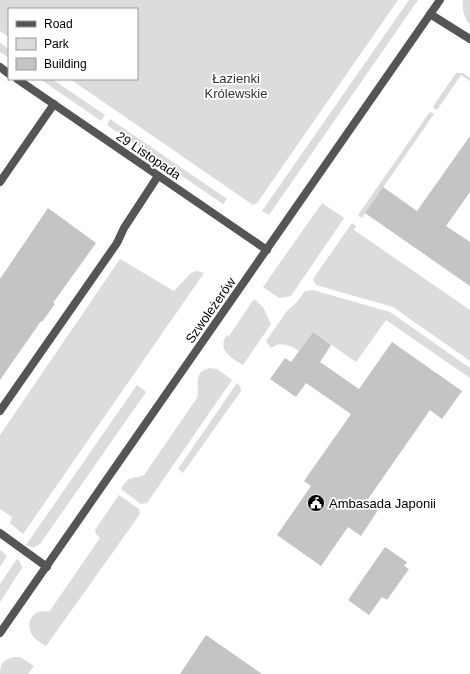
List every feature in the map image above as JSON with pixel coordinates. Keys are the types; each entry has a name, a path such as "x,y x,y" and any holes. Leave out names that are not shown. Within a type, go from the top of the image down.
{"street":[{"name":"Szwoleżerów","path":"0,633 440,0"},
{"path":"430,14 470,39"},
{"path":"0,67 8,73"},
{"name":"29 Listopada","path":"18,80 267,250"},
{"path":"0,182 54,104"},
{"path":"0,411 117,243 124,228 158,176"},
{"path":"0,533 47,567"}],"green space":[{"name":"Łazienki Królewskie","path":"0,0 398,0 257,203 253,205 71,80 138,80 138,8 8,8 8,36 0,31"},
{"path":"409,0 418,0 269,215 262,211"},
{"path":"463,0 470,0 470,25 464,13"},
{"path":"0,43 8,48 8,57 0,52"},
{"path":"456,73 463,73 470,78 470,81 461,75 437,110 433,108 434,105"},
{"path":"41,80 53,80 105,115 101,121"},
{"path":"431,112 434,114 362,218 358,215"},
{"path":"110,119 227,199 223,204 107,125"},
{"path":"322,203 344,218 291,296 279,298 263,287"},
{"path":"352,223 356,226 354,230 470,310 470,361 393,307 316,285 313,279"},
{"path":"120,259 174,291 191,273 197,271 204,273 23,534 10,523 12,517 0,509 0,435"},
{"path":"313,290 390,312 470,368 470,378 386,320 356,362 313,332 299,351 282,344 271,348 266,341 287,311 298,301 305,291"},
{"path":"254,299 263,307 271,324 243,365 230,357 224,350 223,345 227,335 229,336"},
{"path":"209,368 217,369 232,380 147,503 141,504 121,489 129,479 144,475 197,398 198,377 203,371"},
{"path":"237,383 240,386 241,391 183,473 178,469"},
{"path":"137,385 146,392 40,544 33,548 26,545"},
{"path":"119,495 139,509 140,514 46,646 32,635 29,628 30,620 36,613 44,611 49,612 100,538 96,534 95,530"},
{"path":"0,550 7,556 0,567"},
{"path":"17,559 22,568 0,602 0,584"},
{"path":"14,657 20,657 34,666 28,674 0,674 3,662"}],"building":[{"path":"470,136 470,192 446,226 470,242 470,286 365,213 383,187 417,211"},
{"path":"48,208 96,243 53,303 55,304 42,322 41,321 0,380 0,279"},
{"path":"313,332 331,345 320,362 359,389 392,342 462,391 442,419 430,410 366,502 378,510 361,536 348,527 321,566 277,535 311,486 304,481 351,414 306,383 296,397 270,379 285,358 291,362"},
{"path":"385,547 407,562 404,566 409,569 387,600 382,597 369,615 348,600"},
{"path":"206,635 262,674 180,674"}],"place":[{"name":"Ambasada Japonii","path":"316,503"}]}
